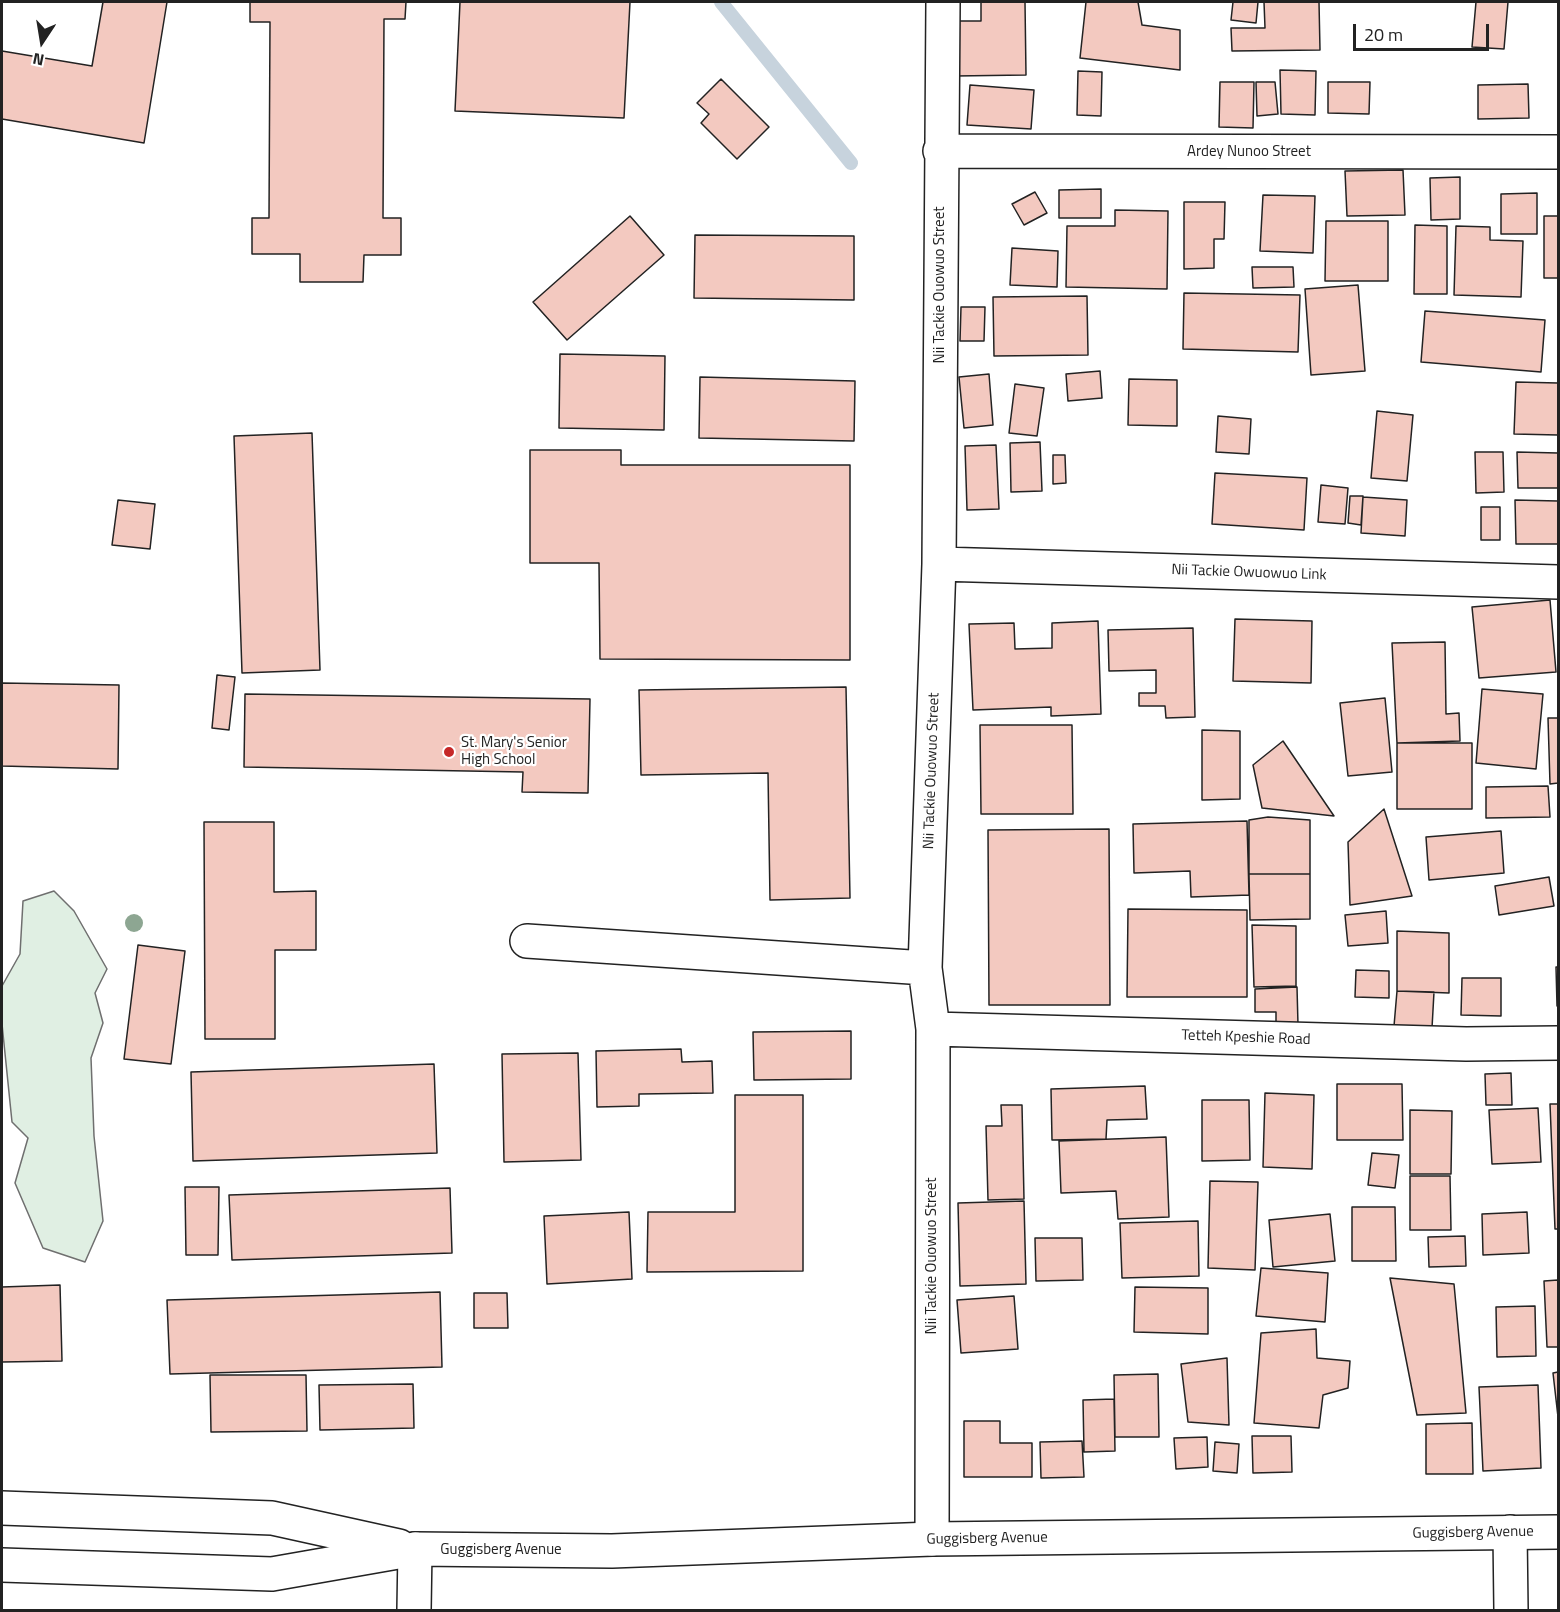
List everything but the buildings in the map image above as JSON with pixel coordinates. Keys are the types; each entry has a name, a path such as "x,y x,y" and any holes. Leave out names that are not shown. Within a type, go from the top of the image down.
{"street":[{"name":"Nii Tackie Ouowuo Street","path":"932,1539 933,1029 925,968 939,564 940,151 943,2"},
{"name":"Ardey Nunoo Street","path":"940,151 1558,152"},
{"name":"Nii Tackie Owuowuo Link","path":"939,564 1558,582"},
{"path":"528,941 925,968"},
{"name":"Tetteh Kpeshie Road","path":"933,1029 1466,1044 1558,1043"},
{"name":"Guggisberg Avenue","path":"2,1508 272,1518 415,1549"},
{"path":"1510,1532 1511,1611"},
{"name":"Guggisberg Avenue","path":"2,1565 272,1574 415,1549 612,1551 932,1539 1558,1532"},
{"path":"414,1611 415,1549"}],"green space":[{"path":"54,891 74,911 107,969 95,993 103,1023 91,1058 94,1136 103,1221 85,1262 43,1248 15,1183 28,1138 12,1122 2,1024 2,986 20,954 23,901"}],"waterway":[{"path":"721,2 851,163"}],"place":[{"name":"St. Mary's Senior High School","path":"449,752"}]}
